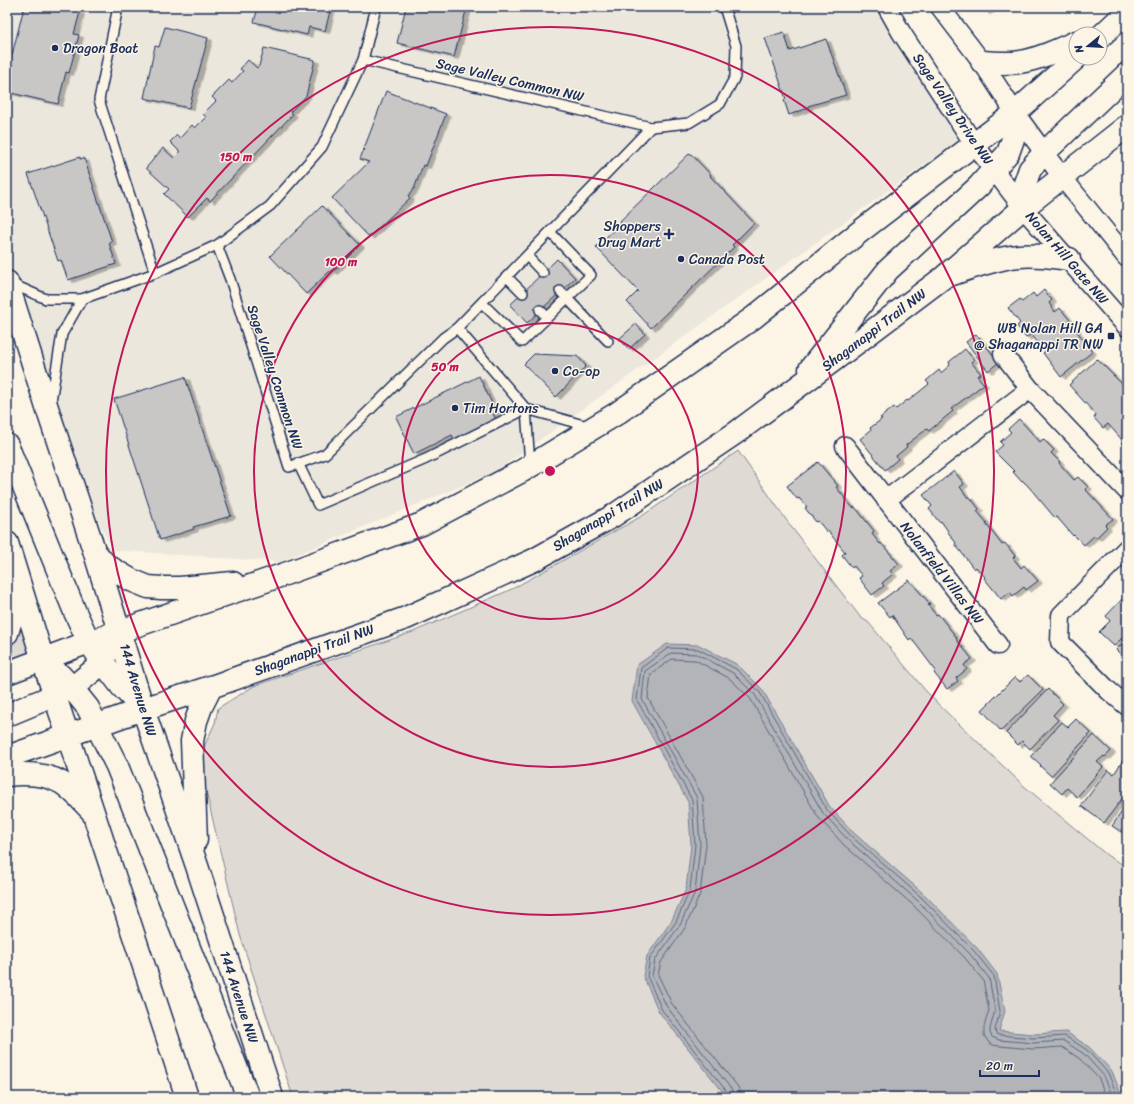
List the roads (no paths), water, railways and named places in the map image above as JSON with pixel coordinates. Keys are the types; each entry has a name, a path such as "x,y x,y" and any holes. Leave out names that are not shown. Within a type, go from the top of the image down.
{"main road":[{"path":"1107,26 1122,18"},
{"path":"1108,30 1122,18"},
{"path":"982,62 1018,63 1032,60 1068,46"},
{"path":"7,673 89,642 285,574 422,524 530,467 616,414 753,318 1015,113 1068,65"},
{"path":"1023,208 1023,189 1030,169 1044,152 1127,74"},
{"path":"792,392 888,270 979,186 1008,153 1014,139 1015,113"},
{"name":"Shaganappi Trail NW","path":"7,757 406,618 534,560 613,516 792,392 944,277 1023,208 1127,126"},
{"path":"944,277 1000,259 1019,256 1038,255 1069,259"},
{"name":"144 Avenue NW","path":"7,282 120,631 143,709 197,866 272,1097"},
{"path":"7,444 75,612 89,642 122,687 143,709"},
{"path":"7,633 13,613 8,546"},
{"path":"8,546 44,660 64,692 88,708 117,766 248,1097"},
{"path":"94,550 105,564 131,580 148,587 180,588 229,584 285,574"},
{"path":"7,715 64,692 94,670 112,646 120,631"},
{"path":"197,866 192,741 201,707 211,687"},
{"path":"64,692 69,735 187,1097"},
{"path":"7,775 41,775 61,782 94,812"}],"street":[{"name":"Sage Valley Drive NW","path":"887,7 901,32 974,144 1023,208"},
{"path":"940,7 982,62 1015,113 1062,177 1127,258"},
{"name":"Nolan Hill Gate NW","path":"1023,208 1127,327"},
{"path":"1003,354 1030,389 1127,491"},
{"path":"886,500 1030,389"},
{"name":"Nolanfield Villas NW","path":"845,446 998,645"},
{"path":"1127,548 1061,615 1060,642 1109,691 1127,706"}],"lane":[{"path":"118,7 99,100 155,273"},
{"path":"7,282 46,299 82,299 155,273 217,245 270,206 322,147 363,60 376,7"},
{"name":"Sage Valley Common NW","path":"363,60 651,127 689,123 720,104 735,77 736,46 724,7"},
{"name":"Sage Valley Common NW","path":"217,245 230,279 289,467 325,454 443,338 457,328 482,303 651,127"},
{"path":"482,303 522,342 547,317 564,295 591,274 550,232"},
{"path":"527,256 543,273"},
{"path":"506,277 523,293"},
{"path":"564,295 608,340"},
{"path":"49,414 62,334 82,299"},
{"path":"540,310 547,317"},
{"path":"457,328 526,408 594,427"},
{"path":"298,463 318,505 426,460 526,408"},
{"path":"526,408 530,467"}],"water":[{"path":"667,644 699,645 738,665 762,689 830,807 855,834 924,894 977,948 997,974 1005,1011 999,1031 1034,1034 1066,1032 1089,1047 1112,1071 1122,1097 727,1097 659,1012 643,976 647,956 672,920 686,889 691,845 688,802 632,701 637,665"}],"place":[{"name":"Dragon Boat","path":"55,48"},
{"name":"Shoppers Drug Mart","path":"669,234"},
{"name":"Canada Post","path":"681,259"},
{"name":"WB Nolan Hill GA @ Shaganappi TR NW","path":"1111,336"},
{"name":"Co-op","path":"555,371"},
{"name":"Tim Hortons","path":"455,408"}]}
